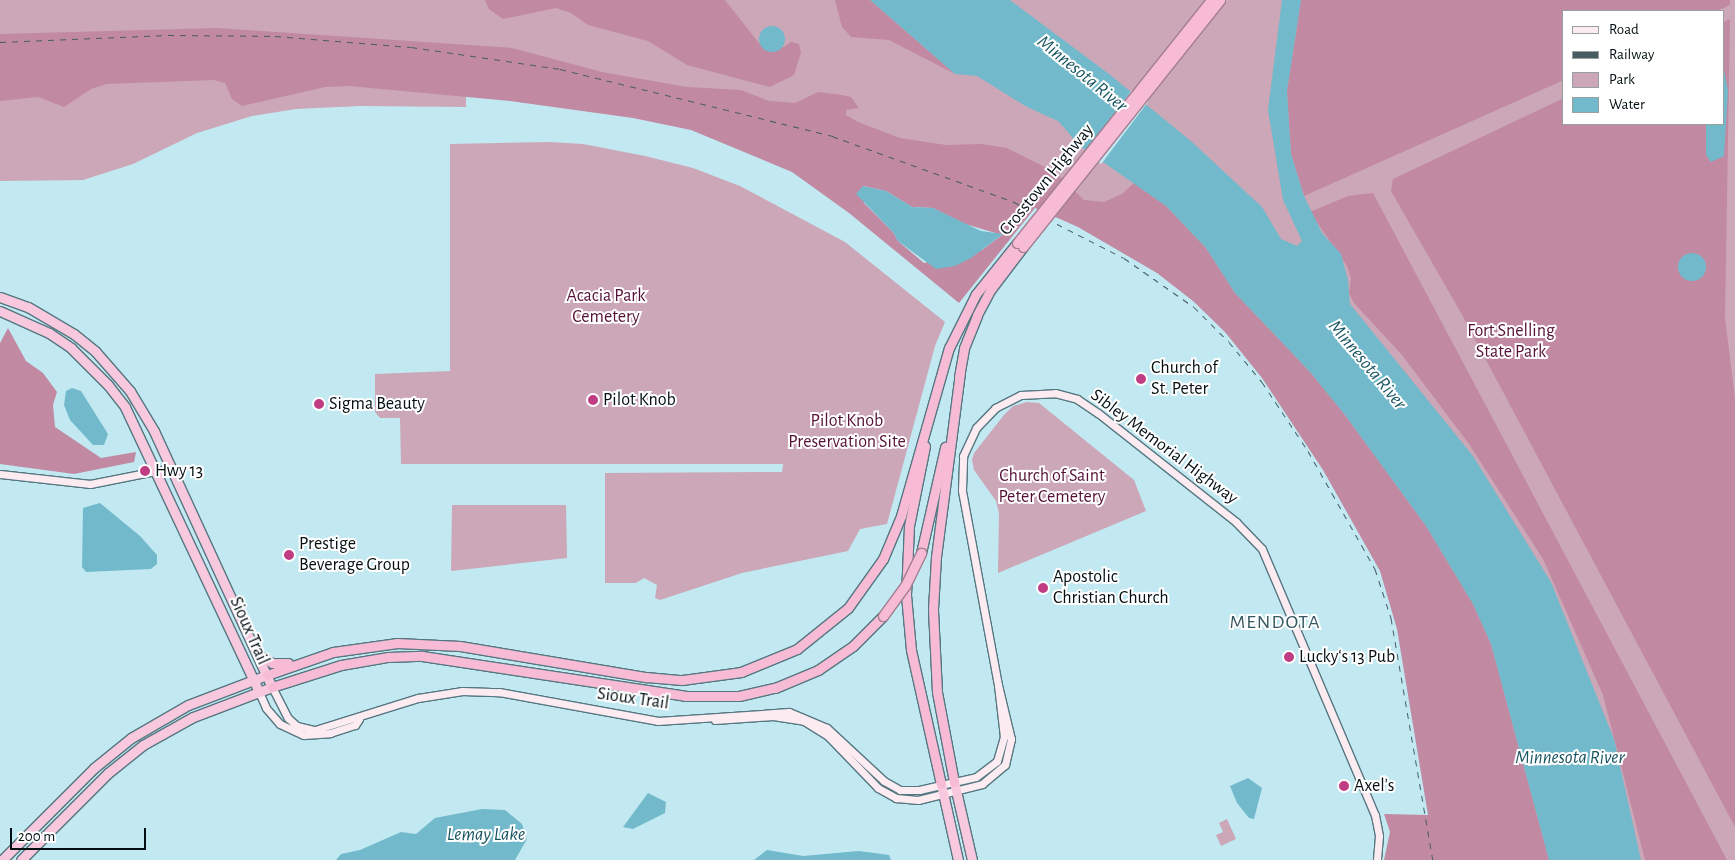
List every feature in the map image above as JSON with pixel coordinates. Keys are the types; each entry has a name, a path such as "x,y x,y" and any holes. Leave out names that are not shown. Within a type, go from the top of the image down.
{"highway":[{"name":"Crosstown Highway","path":"960,372 964,348 977,315 991,289 1020,245 1211,0"},
{"path":"1020,245 1220,0"},
{"name":"Crosstown Highway","path":"943,365 953,339 982,286 1020,245"},
{"name":"Sioux Trail","path":"0,297 52,320 101,357 130,391 170,468 272,687"},
{"name":"Sioux Trail","path":"0,311 49,333 91,366 125,407 158,471 259,692"},
{"path":"257,654 277,664 303,661 364,646 429,643 682,680 735,674 779,658 808,642 839,617 866,587 884,559 900,516 943,365"},
{"path":"943,365 912,512 906,581 911,650 958,860"},
{"path":"21,860 104,777 134,752 186,721 272,687 340,664 417,656 453,658 686,696 739,696 775,688 818,670 853,646 883,616 907,581 921,553 934,501 960,372"},
{"path":"960,372 936,557 933,609 937,692 955,787 972,860"},
{"path":"2,860 94,768 131,738 177,710 303,661"}],"main road":[{"name":"Sibley Memorial Highway","path":"955,787 984,773 1000,755 1004,736 998,685 962,490 963,456 980,422 1001,404 1028,394 1063,394 1098,413 1236,522 1262,549 1375,815 1380,836 1377,860"},
{"path":"0,474 90,484 170,468"},
{"name":"Sioux Trail","path":"272,687 288,718 301,728 324,730 418,698 472,690 509,694 638,719 699,720 773,716 798,720 828,736 886,793 909,800 943,794 955,787"},
{"name":"Sioux Trail","path":"259,692 266,708 280,724 304,735 330,732 355,725 359,719"},
{"name":"Sioux Trail","path":"699,720 767,711 798,714 827,728 884,781 897,788 914,791 941,784 955,787"}],"green space":[{"name":"Fort Snelling State Park","path":"0,0 1735,0 1735,860 1440,860 1400,631 1383,570 1292,416 1247,357 1196,299 1156,270 1079,225 958,175 466,49 466,107 360,106 296,109 252,116 197,133 133,164 83,180 0,181"},
{"path":"485,0 725,0 762,47 784,47 791,42 799,44 801,53 794,75 770,87 687,65 648,41 588,25 571,13 556,8 503,19 489,9"},
{"path":"835,0 870,0 955,74 889,40 851,37 842,27"},
{"path":"1301,0 1730,0 1730,5 1719,10 1562,10 1562,81 1304,196 1291,154 1287,91"},
{"path":"1730,19 1725,318 1735,398 1735,827 1461,313 1391,191 1393,179 1562,99 1562,125 1725,125 1725,22"},
{"path":"217,28 512,48 602,72 687,87 741,90 769,101 795,103 818,92 851,97 859,108 846,110 846,115 858,122 900,138 946,145 982,144 1007,148 1055,172 1084,200 1104,202 1122,194 1134,183 1166,206 1206,248 1235,293 1310,372 1345,415 1426,526 1473,604 1491,644 1549,860 1384,860 1390,832 1384,814 1428,815 1397,629 1380,571 1323,470 1262,378 1225,332 1193,301 1157,273 1078,227 1035,208 959,303 849,213 792,172 691,130 633,118 510,101 349,86 325,87 242,106 232,99 225,83 214,80 107,84 91,89 64,107 38,97 0,101 0,34","holes":["863,186 886,191 912,207 933,208 962,223 1002,235 982,250 924,263 898,241 893,232 864,203"]},
{"name":"Acacia Park Cemetery","path":"550,142 583,144 645,156 693,168 740,186 845,242 945,322 935,346 887,524 860,529 848,551 742,573 660,600 655,598 657,585 644,578 636,583 605,583 605,473 782,472 783,464 401,464 400,418 380,418 375,412 375,374 450,371 450,144"},
{"path":"1373,193 1727,860 1645,860 1603,695 1543,559 1469,444 1402,355 1354,303 1349,293 1351,278 1347,266 1310,212 1348,196"},
{"path":"8,328 26,361 43,373 57,392 53,405 55,427 101,458 136,452 134,462 74,474 0,464 0,343"},
{"name":"Church of Saint Peter Cemetery","path":"1027,402 1039,403 1134,480 1146,511 998,573 999,513 996,501 974,470 972,460 974,453 1004,415 1013,406"},
{"path":"452,505 566,505 567,558 451,571"},
{"path":"1227,819 1236,839 1221,846 1216,835 1223,832 1219,823"}],"water":[{"name":"Minnesota River","path":"870,0 1010,0 1109,74 1192,142 1262,207 1281,239 1297,246 1302,241 1283,200 1268,110 1282,0 1301,0 1287,91 1291,154 1304,196 1322,233 1341,254 1348,280 1350,304 1473,456 1551,582 1614,739 1641,860 1549,860 1491,644 1473,604 1426,526 1345,415 1310,372 1235,293 1206,248 1166,206 1080,146 1058,121 1027,107 977,76 955,74"},
{"path":"772,26 781,30 785,39 781,48 772,52 763,48 759,39 763,30"},
{"path":"1725,75 1728,91 1724,156 1711,162 1706,155 1706,125 1725,125"},
{"path":"863,186 886,191 912,207 933,208 981,231 1003,234 971,258 955,266 936,269 898,241 893,232 856,194"},
{"path":"1692,253 1702,257 1706,267 1702,277 1692,281 1682,277 1678,267 1682,257"},
{"path":"72,388 81,391 108,434 104,445 93,445 70,420 64,405 66,391"},
{"path":"100,503 140,536 157,555 157,564 151,569 86,572 82,567 83,508"},
{"path":"1248,778 1262,788 1254,819 1249,818 1237,803 1230,786"},
{"path":"648,793 666,802 665,813 633,829 623,827"},
{"name":"Lemay Lake","path":"482,809 505,810 522,824 527,839 515,860 336,860 341,854 360,850 401,832 416,834 435,818"},
{"path":"767,850 803,856 859,851 889,855 891,860 754,860"}],"pier":[{"path":"1132,90 1148,102 1101,164 1085,152"}],"railway":[{"path":"0,42 168,35 275,36 411,47 560,69 832,136 1014,202 1124,258 1194,307 1229,342 1262,382 1308,451 1375,569 1391,618 1433,860"}],"place":[{"name":"Church of St. Peter","path":"1141,379"},
{"name":"Pilot Knob","path":"593,400"},
{"name":"Sigma Beauty","path":"319,404"},
{"name":"Hwy 13","path":"145,471"},
{"name":"Prestige Beverage Group","path":"289,555"},
{"name":"Apostolic Christian Church","path":"1043,588"},
{"name":"Lucky‘s 13 Pub","path":"1289,657"},
{"name":"Axel's","path":"1344,786"}],"district":[{"name":"MENDOTA","path":"1275,622"}],"park label":[{"name":"Pilot Knob Preservation Site","path":"847,432"}]}
